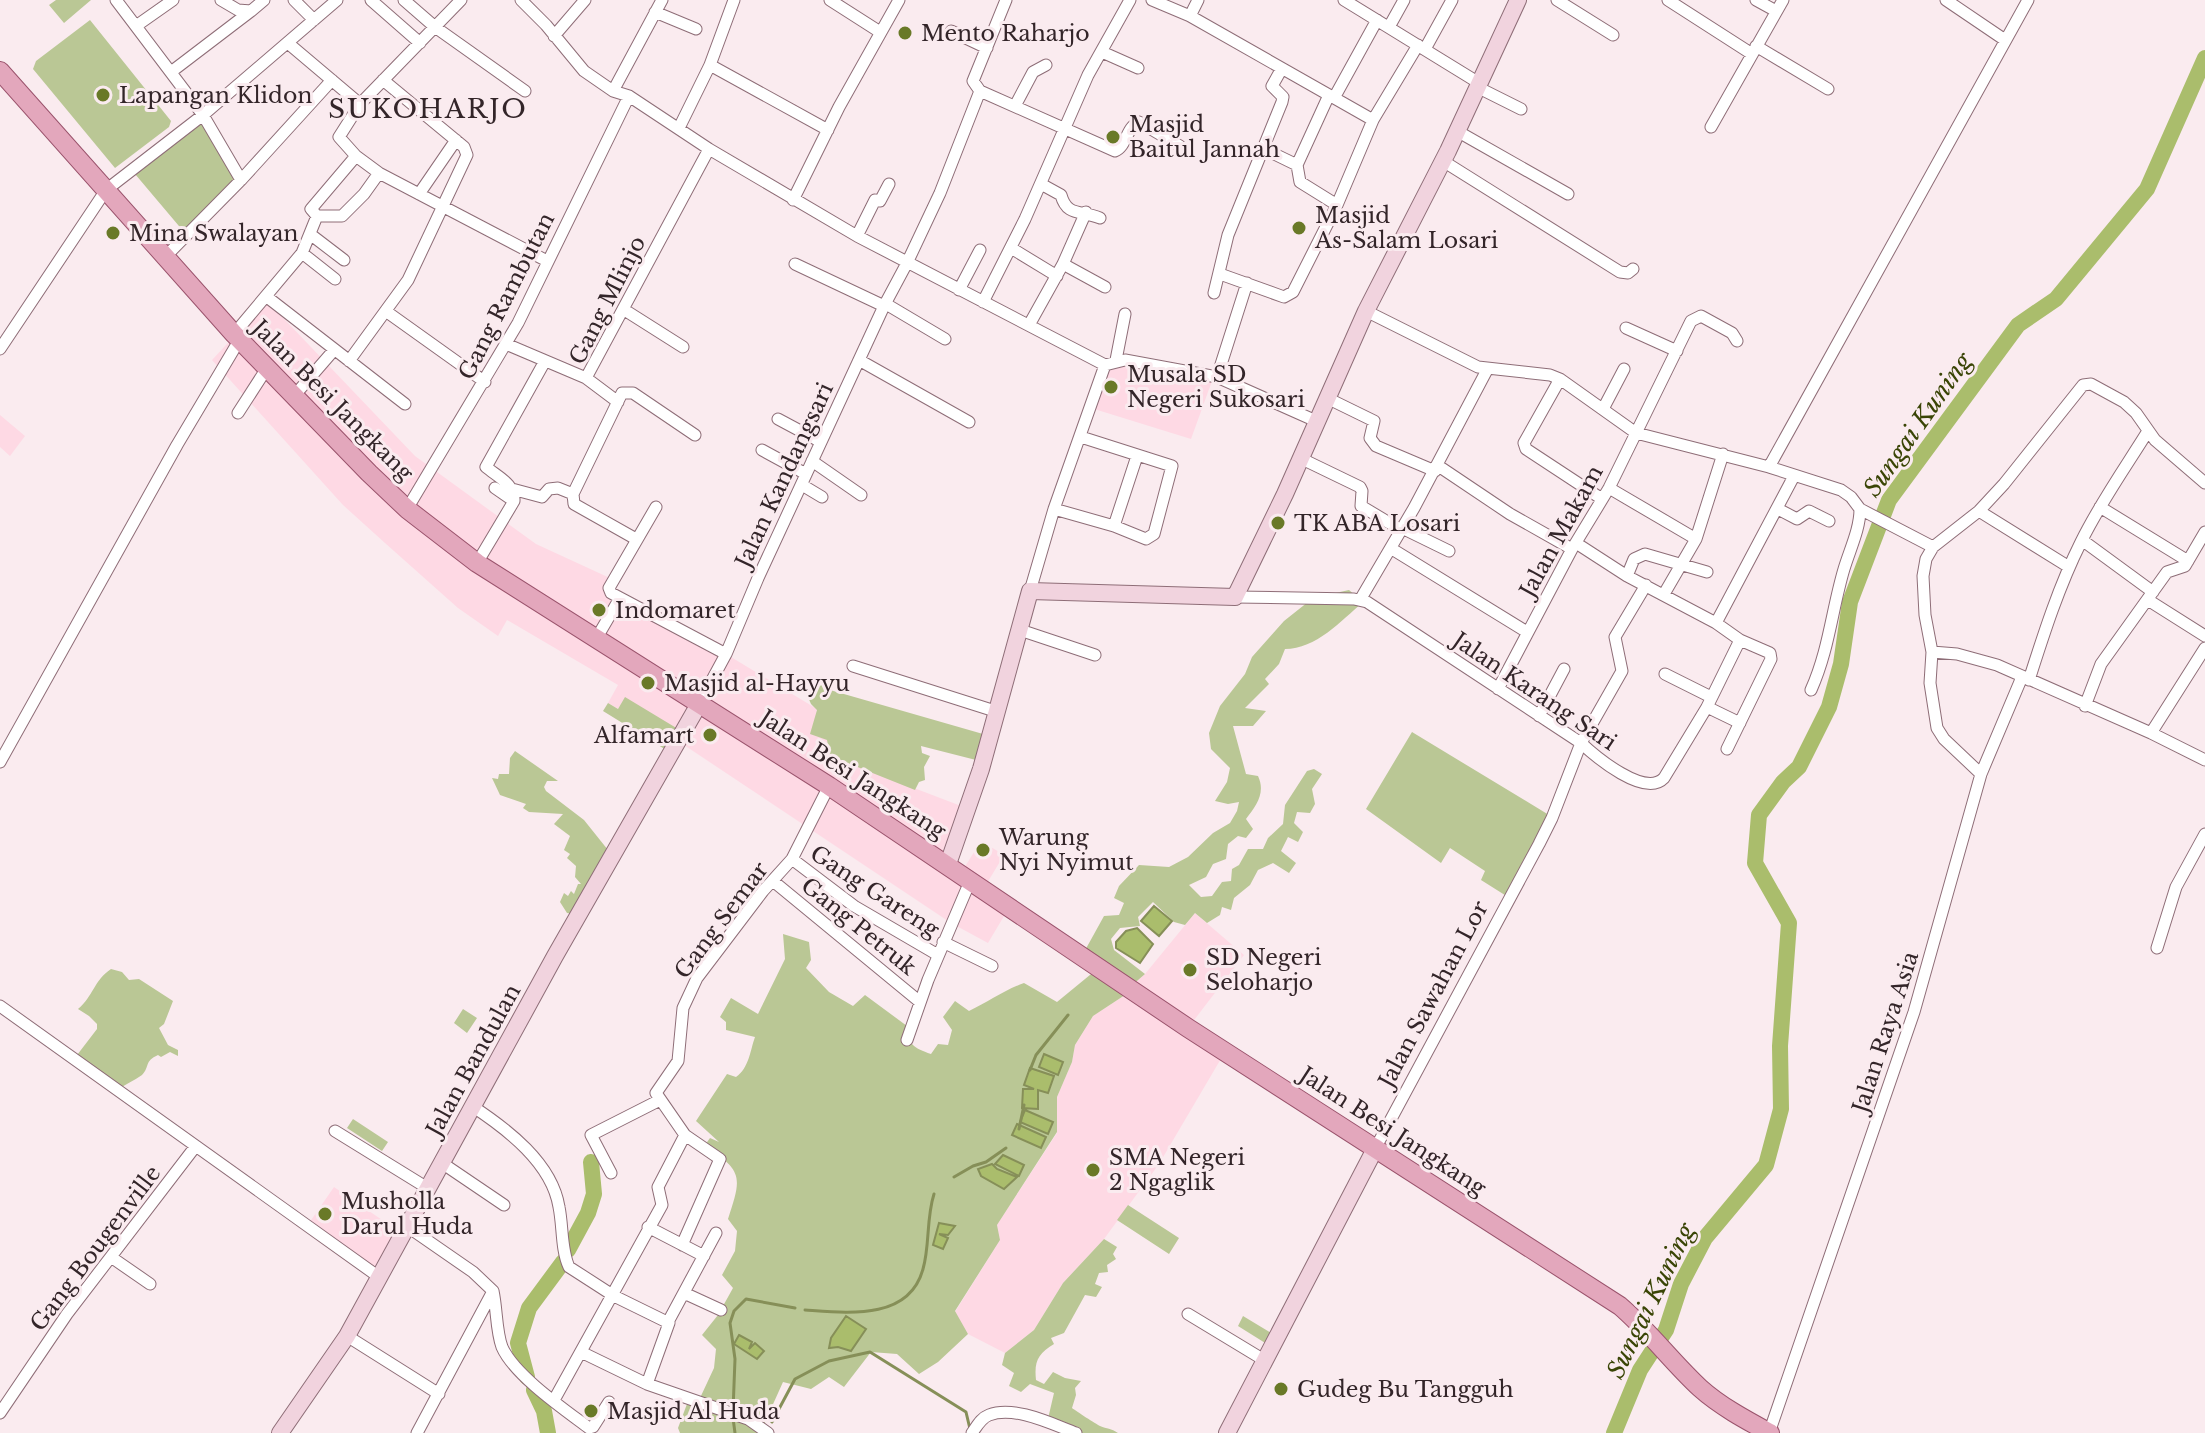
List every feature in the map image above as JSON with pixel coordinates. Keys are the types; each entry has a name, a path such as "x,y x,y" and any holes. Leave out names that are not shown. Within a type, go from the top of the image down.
{"main road":[{"name":"Jalan Besi Jangkang","path":"0,71 165,257 294,396 407,509 477,563 829,786 1188,1028 1620,1306 1702,1389 1739,1416 1770,1433"}],"street":[{"path":"116,0 203,115 241,180"},
{"path":"136,26 173,0"},
{"path":"221,0 238,10 251,11"},
{"path":"171,72 264,0"},
{"path":"294,0 314,20"},
{"path":"0,349 106,190 203,115 337,0"},
{"path":"371,0 420,43"},
{"path":"404,0 435,27 525,91"},
{"path":"461,0 360,104 340,134 356,156 379,173 547,261"},
{"path":"554,36 585,0"},
{"path":"613,91 662,0"},
{"path":"679,128 710,65 734,0"},
{"path":"830,0 880,32"},
{"path":"793,200 899,0"},
{"path":"951,31 987,48 1006,0"},
{"path":"983,302 1041,184 1088,75 1130,0"},
{"path":"1152,0 1190,16 1373,120"},
{"path":"1190,16 1198,0"},
{"path":"1344,0 1521,109"},
{"path":"1389,27 1404,0"},
{"path":"1220,274 1284,297 1289,296 1337,205 1373,120 1452,0"},
{"path":"1235,597 1366,311 1443,161 1518,0"},
{"path":"1557,0 1613,35"},
{"path":"1668,0 1828,89"},
{"path":"1756,0 1776,11"},
{"path":"1711,127 1783,0"},
{"path":"1946,0 2005,40"},
{"path":"1769,467 2028,0"},
{"path":"526,2 584,71 613,91 629,96 793,200 907,263 1110,363 1125,360 1217,377 1316,421"},
{"path":"655,12 696,29"},
{"path":"1337,205 1300,182 1297,165 1377,20"},
{"path":"289,44 360,104"},
{"name":"Jalan Kandangsari","path":"699,704 726,654 812,461 940,193 980,91 973,81 987,48"},
{"path":"1102,52 1138,68"},
{"path":"710,65 828,130"},
{"path":"1015,106 1033,72 1046,65"},
{"path":"1214,293 1228,235 1282,102 1283,97 1272,86 1281,70"},
{"path":"165,257 241,180 332,80"},
{"path":"349,361 408,280 467,155 456,140 383,80"},
{"path":"980,91 1115,151 1120,149 1134,124 1139,122 1180,146"},
{"name":"Gang Rambutan","path":"407,509 506,344 629,96"},
{"path":"1457,131 1568,194"},
{"path":"419,194 456,140"},
{"path":"1262,148 1297,165"},
{"name":"Gang Mlinjo","path":"618,402 586,378 709,149"},
{"path":"356,156 311,209 317,216 342,216 379,173"},
{"path":"1443,161 1620,272 1628,273 1633,269"},
{"path":"857,236 875,200 880,201 889,184"},
{"path":"1041,184 1061,195 1064,207 1069,210 1100,218"},
{"path":"1029,325 1060,270 1086,212"},
{"path":"0,762 237,336 302,253 317,216"},
{"path":"310,234 344,260"},
{"path":"1011,248 1105,287"},
{"path":"959,290 980,250"},
{"path":"302,253 335,279"},
{"path":"795,264 885,305 945,339"},
{"path":"1217,377 1247,283"},
{"path":"267,297 405,404"},
{"path":"623,309 683,347"},
{"path":"1366,311 1487,370 1550,375 1560,379 1636,433 1723,454 1841,490 1860,509 1933,547"},
{"path":"387,312 485,382"},
{"path":"948,864 969,809 998,712 1054,509 1110,363 1125,314"},
{"name":"Jalan Makam","path":"1498,689 1605,493 1691,321 1701,316 1732,333 1737,341"},
{"path":"1626,328 1677,351"},
{"path":"506,344 586,378"},
{"path":"294,396 334,350"},
{"path":"859,360 969,422"},
{"path":"513,495 486,467 545,361"},
{"path":"238,413 267,368"},
{"path":"1603,409 1624,369"},
{"path":"1030,591 1360,600 1392,549 1487,370"},
{"path":"1560,379 1524,443 1526,449 1696,539"},
{"path":"1981,774 1944,739 1937,728 1930,683 1932,652 1925,615 1923,576 1926,559 1933,547 1979,511 2004,484 2083,385 2091,384 2124,402 2155,440 2205,483"},
{"path":"636,539 574,504 573,494 622,393 633,393 695,435"},
{"path":"1327,398 1374,421 1370,438 1376,446 1436,468 1510,514 1664,594 1740,640 1770,653 1771,659 1727,749"},
{"path":"778,419 821,442"},
{"name":"Jalan Raya Asia","path":"1770,1433 1914,1012 1981,774 2082,540 2148,431"},
{"path":"1054,509 1114,526 1146,539 1154,534 1172,466 1081,437"},
{"path":"762,450 822,497"},
{"path":"1664,594 1696,539 1723,454"},
{"path":"1114,526 1137,456"},
{"path":"1300,458 1360,487 1361,506 1449,551"},
{"path":"812,461 861,495"},
{"path":"1716,623 1794,476"},
{"path":"495,488 513,495 542,497 549,489 558,488 573,494"},
{"path":"477,563 513,495"},
{"path":"656,507 609,584 611,593 726,654"},
{"path":"2100,507 2188,561"},
{"path":"1778,509 1797,519 1809,511 1829,521"},
{"path":"1811,690 1831,633 1843,571 1860,519 1860,509"},
{"path":"1979,511 2069,567"},
{"path":"2085,706 2101,664 2167,572 2185,566 2205,532"},
{"path":"2082,540 2205,636"},
{"path":"1392,549 1527,632"},
{"path":"1627,576 1634,559 1645,554 1707,572"},
{"name":"Jalan Sawahan Lor","path":"1227,1433 1552,818 1581,743 1622,671 1615,637 1646,585"},
{"path":"596,639 620,598"},
{"name":"Jalan Karang Sari","path":"1360,600 1581,743 1597,758 1638,781 1659,784 1709,702 1740,640"},
{"path":"1020,630 1095,655"},
{"path":"2151,733 2205,648"},
{"path":"1932,652 1976,658 2151,733 2205,760"},
{"path":"853,666 998,712"},
{"path":"1539,716 1564,669"},
{"path":"1665,674 1740,723"},
{"name":"Jalan Bandulan","path":"280,1433 347,1336 472,1106 699,704"},
{"name":"Gang Semar","path":"658,1097 678,1061 683,1008 697,978 792,859 829,786"},
{"path":"2157,948 2176,887 2205,834"},
{"name":"Gang Gareng","path":"792,859 854,906 938,955"},
{"path":"907,1040 943,942 971,879"},
{"name":"Gang Petruk","path":"773,881 920,1002"},
{"path":"943,942 992,966"},
{"path":"0,1006 379,1277"},
{"path":"611,1173 591,1135 658,1097 685,1135 720,1159 682,1245"},
{"path":"472,1106 500,1126 552,1182 559,1205 567,1264 614,1296 669,1324"},
{"path":"335,1131 429,1189"},
{"path":"554,1400 614,1296 663,1201 658,1187 685,1135"},
{"name":"Gang Bougenville","path":"0,1413 67,1314 195,1147"},
{"path":"442,1163 504,1205"},
{"path":"408,1227 473,1272 493,1291 501,1345 532,1385 589,1431 609,1402"},
{"path":"648,1227 704,1256"},
{"path":"647,1384 669,1324 716,1233"},
{"path":"111,1257 150,1284"},
{"path":"417,1433 493,1291"},
{"path":"684,1293 721,1310"},
{"path":"1188,1314 1264,1360"},
{"path":"347,1336 439,1394"},
{"path":"581,1352 647,1384 740,1416 768,1433"},
{"path":"972,1433 987,1415 1001,1412 1018,1414 1076,1433"}],"shaded area":[{"path":"56,0 91,0 64,23 49,5"},
{"name":"Lapangan Klidon","path":"90,20 171,121 169,127 115,168 33,69 36,61"},
{"name":"Lapangan Klidon","path":"202,120 237,180 184,232 135,174"},
{"path":"267,301 415,456 536,544 612,579 609,588 817,709 815,722 827,740 830,756 969,809 948,864 961,873 981,841 1004,855 984,888 1010,906 988,943 951,923 678,741 625,698 618,709 608,703 618,685 507,620 498,636 458,608 385,543 343,505 212,360"},
{"path":"1111,361 1212,381 1191,439 1091,408"},
{"path":"0,415 25,436 10,456 0,447"},
{"path":"1349,590 1363,602 1318,639 1285,649 1279,664 1265,679 1269,684 1245,708 1266,711 1253,726 1233,726 1246,774 1258,776 1260,782 1259,799 1246,819 1253,829 1246,838 1238,836 1228,844 1226,859 1213,864 1206,877 1189,885 1201,897 1212,896 1222,882 1231,881 1232,869 1239,865 1248,849 1263,849 1268,838 1283,824 1285,805 1307,771 1314,769 1322,774 1312,789 1315,804 1310,813 1297,812 1294,823 1303,832 1298,842 1288,837 1281,851 1296,863 1289,873 1273,863 1258,870 1250,885 1234,898 1231,910 1222,907 1220,915 1207,923 1195,913 1185,925 1174,922 1153,902 1138,917 1140,926 1120,928 1111,939 1114,950 1145,974 1130,987 1128,993 1093,1016 1075,1045 1072,1062 1057,1097 1057,1132 997,1225 1000,1240 955,1311 968,1334 938,1362 919,1374 897,1354 871,1352 844,1387 829,1377 811,1389 783,1382 765,1422 766,1433 680,1433 678,1428 687,1404 700,1398 714,1368 716,1349 702,1335 733,1288 722,1275 735,1251 737,1231 728,1219 736,1193 736,1176 727,1162 705,1145 710,1138 719,1142 696,1121 727,1074 736,1077 744,1069 755,1037 726,1030 726,1022 720,1017 731,998 758,1014 785,959 783,934 809,942 811,960 806,968 829,992 853,1006 865,995 907,1026 913,1045 931,1054 938,1044 948,1045 952,1030 943,1017 955,1001 969,1011 1024,983 1057,1002 1096,970 1083,954 1104,916 1119,915 1124,903 1114,898 1119,886 1139,865 1169,867 1188,857 1213,833 1230,823 1237,811 1239,802 1228,804 1215,801 1227,782 1230,768 1211,749 1209,733 1220,706 1245,674 1252,657 1284,621 1313,598"},
{"path":"833,682 830,690 983,734 976,760 921,746 922,753 930,756 924,767 925,780 919,782 915,790 830,756 827,740 810,734 817,710 808,697 819,686"},
{"path":"625,697 683,732 671,753 603,711 608,703 618,709"},
{"path":"1412,732 1549,815 1508,897 1481,880 1485,871 1450,848 1441,863 1366,809"},
{"path":"515,751 558,781 547,781 546,791 584,820 612,855 573,914 567,913 560,902 564,893 568,896 571,891 574,894 578,884 581,884 575,877 576,866 567,858 570,854 564,850 570,836 554,824 563,814 529,812 523,808 526,804 500,795 492,778 509,774 510,758"},
{"path":"1154,906 1172,921 1159,936 1141,921"},
{"name":"SD Negeri Seloharjo","path":"1195,913 1244,955 1188,1028 1130,987 1145,974"},
{"path":"1137,928 1153,944 1140,963 1116,948 1116,942 1126,931"},
{"path":"111,969 122,972 129,980 139,979 173,1001 164,1024 159,1028 168,1045 178,1050 178,1056 170,1052 154,1057 142,1075 118,1090 74,1059 97,1029 97,1024 78,1009"},
{"name":"SMA Negeri 2 Ngaglik","path":"1128,993 1222,1057 1159,1164 1104,1239 1063,1283 1034,1330 1005,1353 968,1334 955,1312 1000,1240 997,1225 1057,1133 1057,1097 1072,1062 1075,1045 1093,1016"},
{"path":"463,1009 477,1018 467,1033 454,1023"},
{"path":"1044,1054 1063,1062 1058,1075 1039,1067"},
{"path":"1030,1068 1054,1076 1048,1093 1038,1090 1038,1109 1022,1108 1023,1089 1034,1089 1024,1085"},
{"path":"1025,1110 1053,1122 1048,1134 1020,1122"},
{"path":"353,1119 388,1142 382,1151 347,1128"},
{"path":"1017,1124 1046,1137 1041,1148 1012,1135"},
{"path":"1003,1155 1024,1165 1019,1176 995,1164"},
{"path":"992,1164 1017,1177 1004,1189 981,1176 978,1169"},
{"path":"334,1187 404,1235 379,1277 307,1226"},
{"path":"1128,1205 1179,1238 1169,1254 1117,1220"},
{"path":"939,1223 955,1226 948,1235 939,1234 948,1238 943,1249 933,1245"},
{"path":"1104,1239 1117,1247 1113,1254 1116,1259 1107,1265 1108,1272 1099,1273 1095,1284 1102,1287 1096,1297 1085,1295 1064,1333 1051,1338 1054,1344 1038,1359 1036,1368 1036,1380 1044,1384 1053,1372 1081,1381 1075,1388 1072,1408 1100,1426 1118,1433 1076,1433 1047,1423 1054,1393 1030,1384 1021,1392 1009,1386 1014,1373 1002,1365 1005,1353 1034,1330 1063,1283"},
{"path":"846,1316 866,1329 851,1351 829,1348 831,1338"},
{"path":"1243,1316 1276,1336 1270,1346 1238,1326"},
{"path":"739,1335 752,1342 749,1349 755,1343 764,1351 757,1359 734,1344"}],"waterway":[{"name":"Sungai Kuning","path":"1614,1433 1640,1370 1666,1330 1681,1284 1705,1238 1766,1165 1781,1109 1780,1046 1789,923 1755,863 1759,815 1783,782 1799,767 1829,707 1841,664 1850,602 1889,500 2018,325 2056,299 2147,189 2205,58"},
{"path":"1030,1070 1036,1055 1068,1015"},
{"path":"1019,1129 1024,1105"},
{"path":"954,1177 986,1162 1006,1148"},
{"path":"568,1250 588,1213 594,1194 591,1162"},
{"path":"805,1310 874,1310 891,1306 905,1298 916,1286 923,1269 934,1194"},
{"path":"527,1377 518,1343 529,1308 563,1262"},
{"path":"733,1411 735,1359 730,1323 734,1311 746,1299 795,1308"},
{"path":"772,1422 795,1379 829,1361 870,1352 966,1412 970,1429"},
{"path":"534,1390 544,1411 548,1433"},
{"path":"733,1418 735,1433"}],"place":[{"name":"Mento Raharjo","path":"905,33"},
{"name":"Lapangan Klidon","path":"103,95"},
{"name":"Masjid Baitul Jannah","path":"1113,137"},
{"name":"Masjid As-Salam Losari","path":"1299,228"},
{"name":"Mina Swalayan","path":"113,233"},
{"name":"Musala SD Negeri Sukosari","path":"1111,387"},
{"name":"TK ABA Losari","path":"1278,523"},
{"name":"Indomaret","path":"599,610"},
{"name":"Masjid al-Hayyu","path":"648,683"},
{"name":"Alfamart","path":"710,735"},
{"name":"Warung Nyi Nyimut","path":"983,850"},
{"name":"SD Negeri Seloharjo","path":"1190,970"},
{"name":"SMA Negeri 2 Ngaglik","path":"1093,1170"},
{"name":"Musholla Darul Huda","path":"325,1214"},
{"name":"Gudeg Bu Tangguh","path":"1281,1389"},
{"name":"Masjid Al Huda","path":"591,1411"}],"district":[{"name":"SUKOHARJO","path":"428,109"}]}
